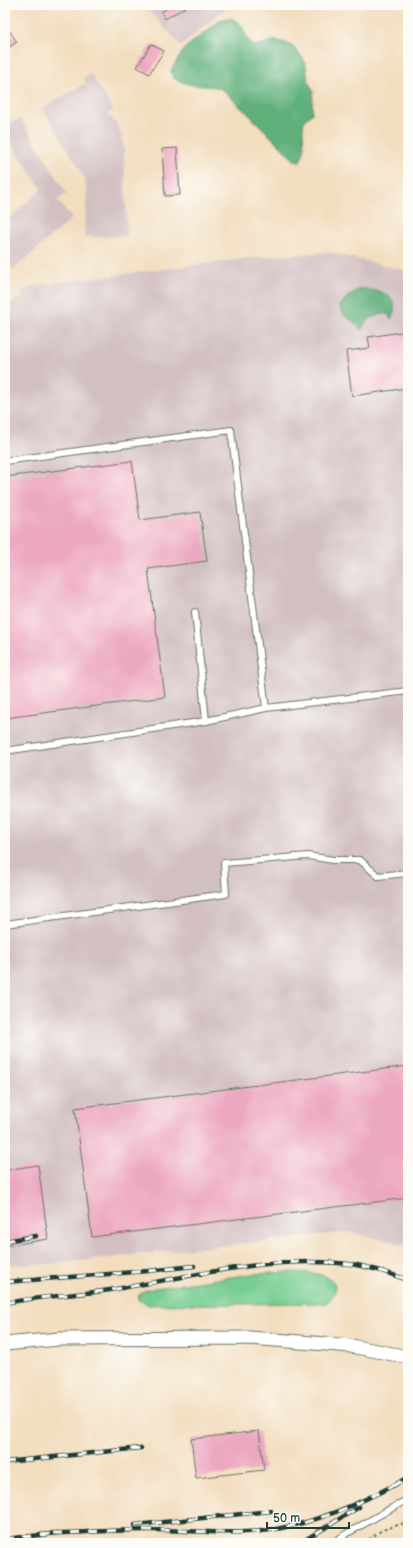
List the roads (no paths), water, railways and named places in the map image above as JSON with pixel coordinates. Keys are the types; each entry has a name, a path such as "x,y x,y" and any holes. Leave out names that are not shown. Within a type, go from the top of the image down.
{"street":[{"path":"5,1344 59,1339 250,1338 350,1346 408,1357"}],"lane":[{"path":"5,461 231,430 266,708"},
{"path":"195,612 206,720"},
{"path":"5,751 206,720 266,708 408,691"},
{"path":"5,924 226,894 224,863 308,856 333,860 360,860 378,876 408,873"},
{"path":"333,1543 352,1530 408,1499"}],"railway":[{"path":"5,1241 36,1236"},
{"path":"5,1303 102,1291 226,1269 282,1263 310,1262 356,1265 408,1280"},
{"path":"5,1282 194,1266"},
{"path":"5,1462 141,1448"},
{"path":"393,1486 408,1477"},
{"path":"53,1533 141,1530 220,1532 254,1532 270,1530 301,1524 329,1515 396,1484"},
{"path":"300,1543 359,1507"},
{"path":"135,1525 271,1511"},
{"path":"5,1539 58,1533"}]}
